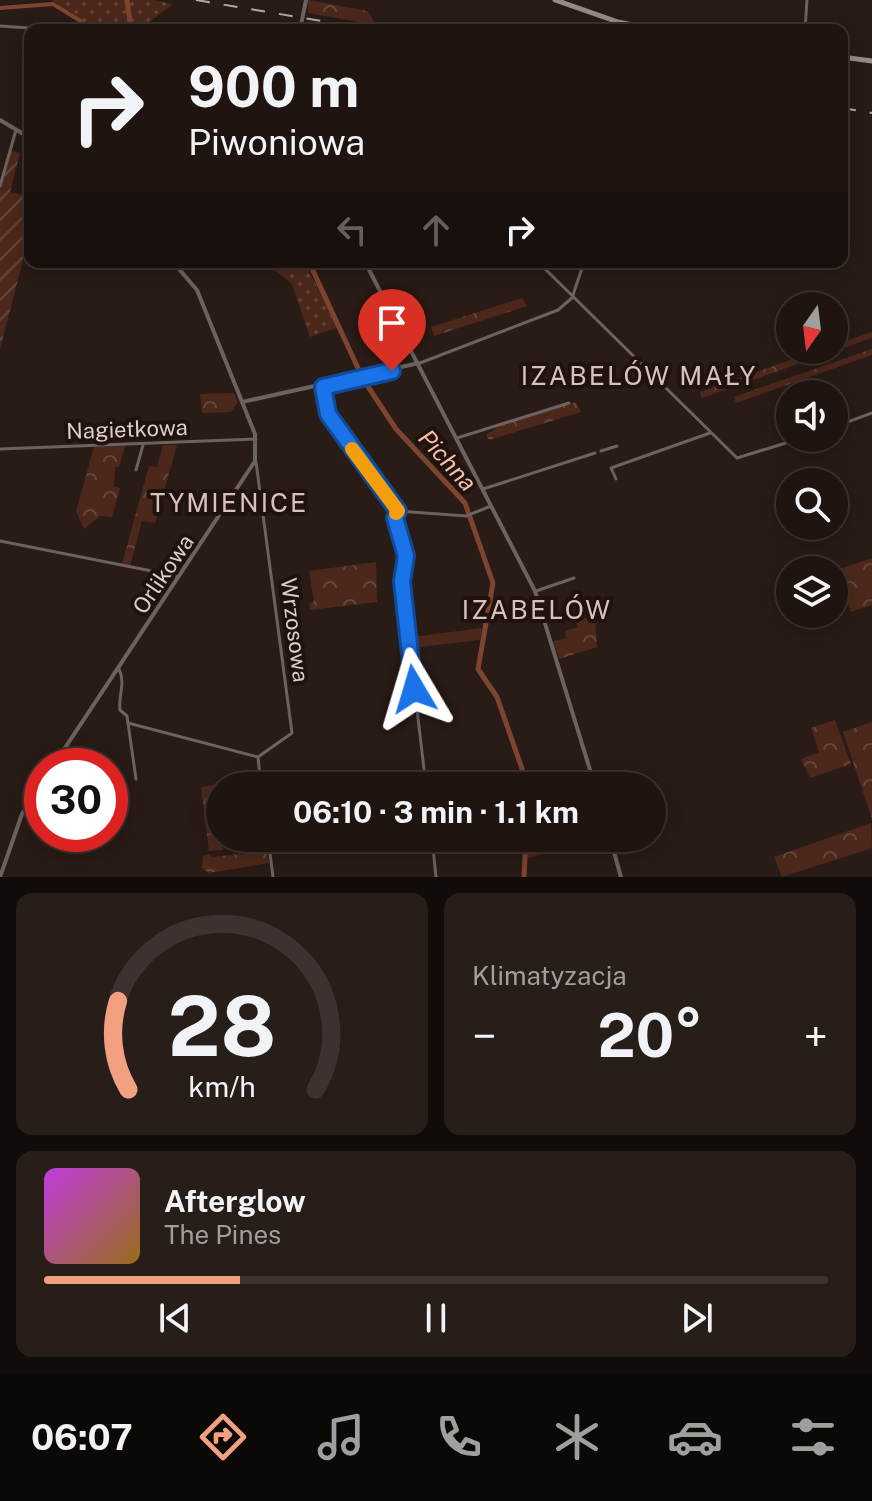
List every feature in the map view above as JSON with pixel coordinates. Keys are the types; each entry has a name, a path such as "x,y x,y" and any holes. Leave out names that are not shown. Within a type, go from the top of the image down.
{"main road":[{"path":"555,0 628,24"},
{"path":"848,58 872,61"}],"street":[{"path":"301,24 304,0"},
{"path":"805,24 807,0"},
{"path":"0,26 24,28"},
{"path":"0,120 24,135"},
{"path":"0,186 16,130"},
{"path":"178,268 197,290 242,402 256,439 255,461"},
{"path":"368,268 535,591 591,772"},
{"path":"544,268 740,459 776,447"},
{"path":"242,402 419,363 558,310 573,296 582,268"},
{"path":"323,385 328,414 398,511"},
{"path":"457,438 569,403"},
{"path":"848,422 872,413"},
{"path":"616,479 611,468 710,433"},
{"name":"Nagietkowa","path":"0,449 256,439"},
{"path":"136,470 143,445"},
{"path":"601,451 617,446"},
{"path":"483,489 595,453"},
{"name":"Orlikowa","path":"65,748 255,461"},
{"name":"Wrzosowa","path":"255,461 292,729 289,738 258,757"},
{"path":"398,511 468,515 492,506"},
{"path":"398,511 395,518 406,552 402,582 424,772"},
{"path":"0,541 180,577"},
{"path":"535,591 574,578"},
{"path":"119,669 123,693 119,698 120,710 127,716 136,779"},
{"path":"128,723 258,757 260,772"},
{"path":"0,877 24,816"},
{"path":"270,852 273,877"},
{"path":"433,852 436,877"},
{"path":"614,852 621,877"}],"green space":[{"path":"52,0 152,0 173,4 147,24 87,24"},
{"path":"308,0 368,11 375,24 370,24 308,13"},
{"path":"11,151 20,153 10,192 24,196 24,256 0,349 0,190"},
{"path":"272,268 307,268 339,327 310,337 292,284"},
{"path":"522,298 527,306 434,336 431,327"},
{"path":"872,332 872,338 848,346 848,340"},
{"path":"872,349 872,355 848,363 848,357"},
{"path":"779,364 798,364 702,398 700,392"},
{"path":"829,364 846,364 801,380 783,380"},
{"path":"776,382 776,389 736,403 734,397"},
{"path":"234,393 238,402 231,412 202,413 200,394"},
{"path":"576,402 581,412 489,440 486,435 501,425"},
{"path":"163,445 177,445 155,523 142,521 130,566 122,564 149,466 157,467"},
{"path":"125,446 119,467 115,467 114,486 120,488 112,517 100,516 84,529 76,511 94,447"},
{"path":"872,558 872,605 851,612 848,604 848,566"},
{"path":"376,562 377,602 310,610 309,603 314,602 309,571"},
{"path":"595,615 597,647 559,659 553,642 566,638 565,631 578,627 576,621"},
{"path":"482,628 480,640 412,648 411,637"},
{"path":"835,720 851,764 810,778 801,759 819,752 811,728"},
{"path":"872,722 872,819 843,732"},
{"path":"206,786 206,827 201,787"},
{"path":"871,823 872,848 782,877 774,857"},
{"path":"267,852 269,863 209,873 202,868 203,856 209,854 212,857"},
{"path":"526,852 548,852 526,859"}],"waterway":[{"name":"Pichna","path":"127,0 130,24"},
{"path":"0,8 53,4 85,24"},
{"name":"Pichna","path":"312,268 363,379 396,429 465,503 493,583 478,669 497,697 523,772"},
{"name":"Pichna","path":"524,877 525,852"}],"railway":[{"path":"196,0 339,24"},
{"path":"848,109 872,113"}],"slow traffic":[{"path":"352,449 398,511 396,513"}],"district":[{"name":"IZABELÓW MAŁY","path":"639,375"},
{"name":"TYMIENICE","path":"229,502"},
{"name":"IZABELÓW","path":"537,609"}],"route":[{"path":"392,371 323,387 328,414 398,511 395,518 406,552 402,582 414,689"}]}
